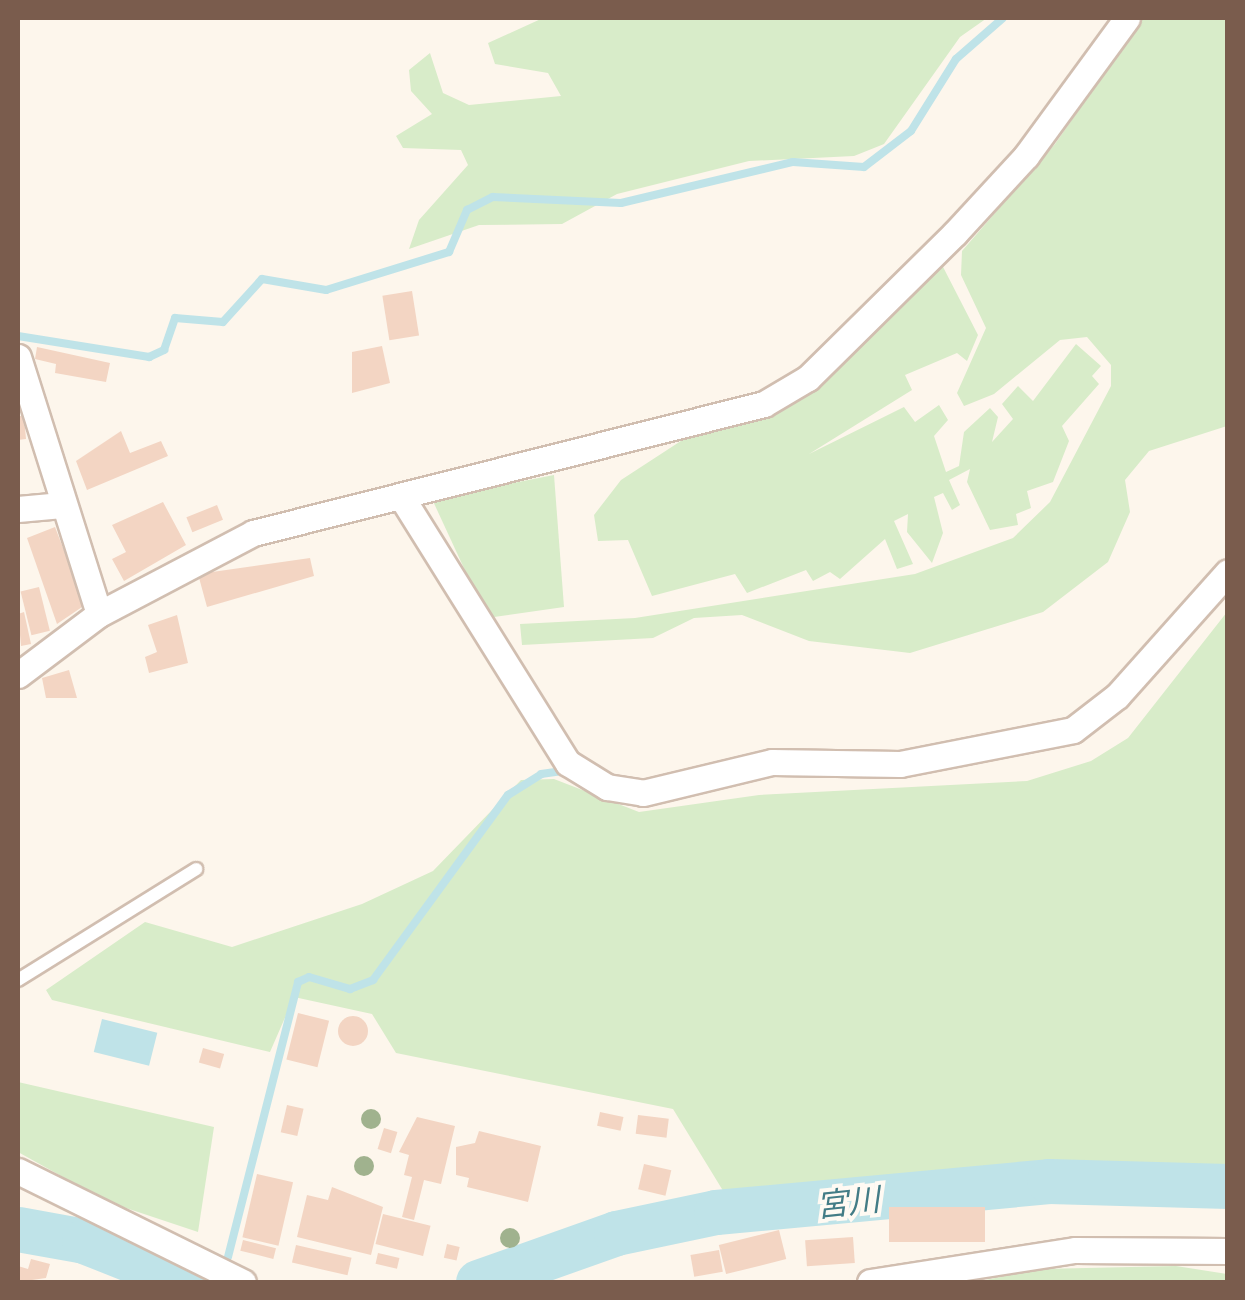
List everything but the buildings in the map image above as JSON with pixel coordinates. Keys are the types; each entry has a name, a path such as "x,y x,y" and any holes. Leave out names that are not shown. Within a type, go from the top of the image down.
{"street":[{"path":"18,675 99,614 253,532 404,502 436,484 700,426 808,378 1026,156 1127,18"},
{"path":"18,358 99,614"},
{"path":"404,502 568,763 608,787 644,794 772,762 900,764 1073,730 1117,696 1228,572"},
{"path":"18,509 62,505"},
{"path":"18,1171 243,1282"},
{"path":"870,1282 1075,1250 1228,1251"}],"lane":[{"path":"18,980 196,869"}],"green space":[{"path":"543,18 987,18 960,37 884,144 854,156 749,161 617,194 562,224 479,225 409,249 419,220 468,165 461,150 403,148 396,136 432,114 411,91 409,70 430,53 443,93 469,105 561,96 548,73 495,64 488,43"},
{"path":"1143,18 1227,18 1227,426 1149,451 1125,480 1130,512 1108,562 1043,612 910,653 809,641 742,615 694,618 653,638 522,645 520,624 635,618 915,574 1013,538 1050,502 1111,386 1111,365 1087,337 1060,340 994,394 964,406 957,393 986,328 961,275 962,251 1055,144"},
{"path":"941,263 978,335 967,361 957,353 905,375 912,390 809,454 904,407 915,422 939,405 948,420 934,436 946,472 959,466 964,432 990,408 998,417 992,442 1013,419 1002,404 1018,386 1033,401 1076,344 1101,366 1092,376 1099,384 1062,426 1069,441 1053,482 1027,491 1031,508 1016,514 1018,525 990,530 967,482 970,469 949,480 960,505 952,510 943,493 934,497 943,533 932,563 907,532 908,514 894,521 913,564 897,569 885,539 840,579 830,572 813,581 806,570 747,593 735,574 652,596 628,540 598,541 594,515 621,480 687,437 752,417"},
{"path":"554,475 564,607 487,618 432,499"},
{"path":"1227,612 1227,1179 1162,1165 750,1203 725,1194 673,1109 396,1053 372,1014 294,997 270,1052 52,1000 46,990 145,922 232,947 362,904 433,871 521,780 554,779 639,812 759,795 1027,781 1091,761 1128,738"},
{"path":"18,1082 214,1127 198,1232 108,1202 18,1152"},
{"path":"1176,1266 1227,1274 1227,1282 975,1282 1041,1269"}],"water":[{"path":"102,1019 157,1033 149,1066 94,1052"}],"waterway":[{"path":"18,336 149,357 164,350 175,318 223,322 262,279 326,290 449,252 467,210 493,197 621,203 793,162 864,167 911,131 956,59 1003,18"},
{"path":"228,1257 298,982 309,977 350,989 373,980 508,795 541,774 568,770"},
{"name":"宮川","path":"478,1282 616,1233 716,1212 1049,1181 1228,1186"},
{"name":"宮川","path":"18,1229 84,1241 187,1282"}]}
